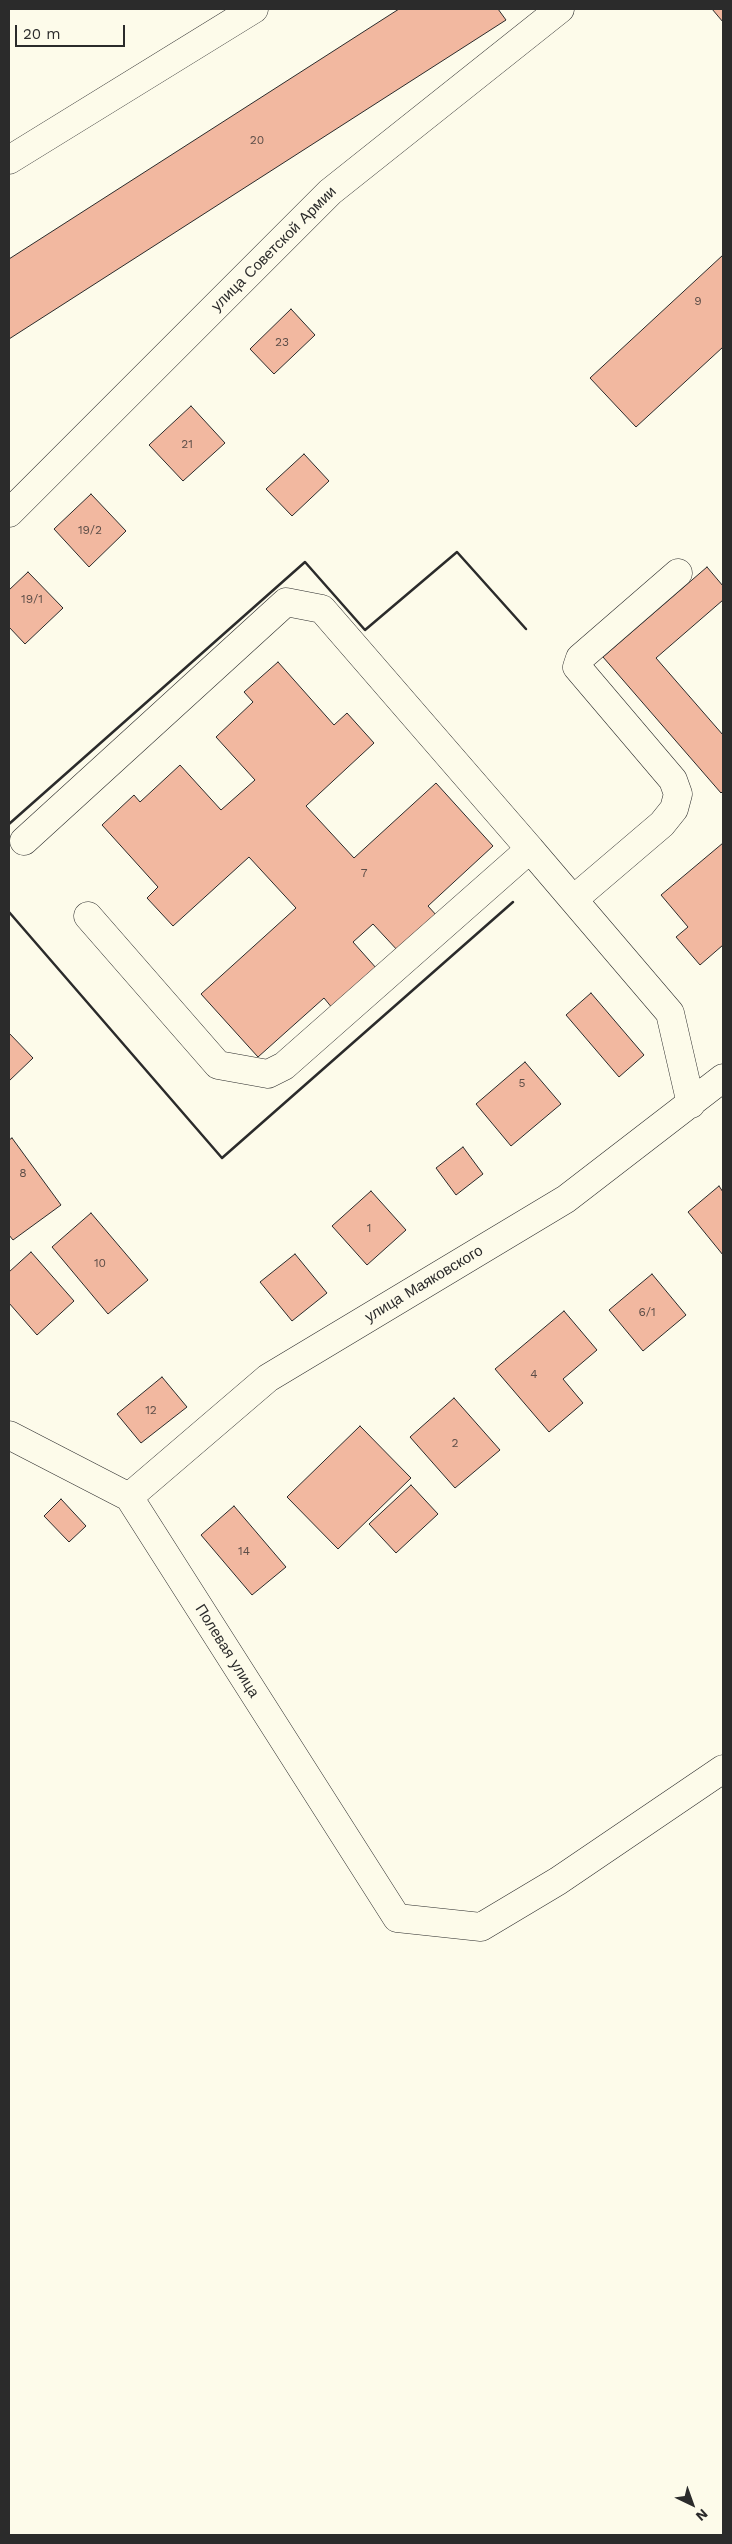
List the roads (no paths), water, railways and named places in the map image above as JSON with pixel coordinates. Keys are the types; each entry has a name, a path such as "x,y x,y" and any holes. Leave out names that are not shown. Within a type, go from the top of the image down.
{"street":[{"path":"9,160 254,9"},
{"name":"улица Советской Армии","path":"9,513 330,192 560,9"},
{"path":"574,899 662,824 674,809 678,794 673,780 577,667 580,658 678,573"},
{"path":"24,841 286,602 322,609 574,899 670,1013 691,1104"},
{"path":"88,916 218,1065 268,1074 284,1066 530,849"},
{"name":"улица Маяковского","path":"129,1498 268,1378 566,1199 723,1078"},
{"path":"11,1441 129,1498"},
{"name":"Полевая улица","path":"129,1498 397,1918 481,1927 558,1881 723,1769"}]}
